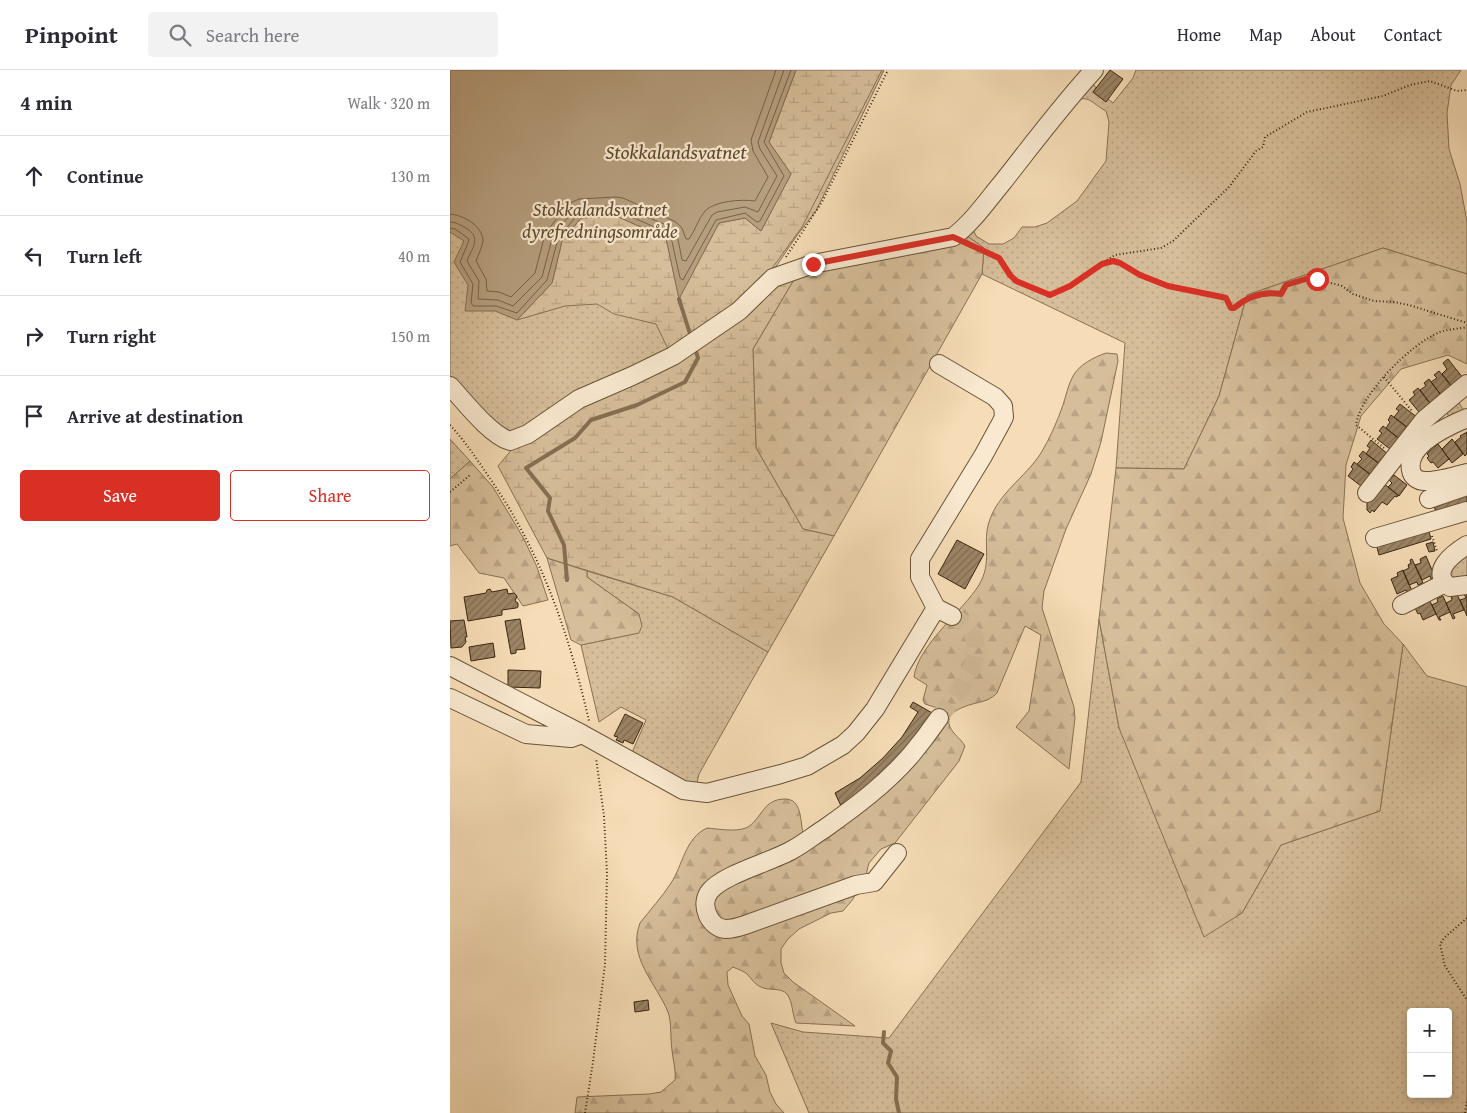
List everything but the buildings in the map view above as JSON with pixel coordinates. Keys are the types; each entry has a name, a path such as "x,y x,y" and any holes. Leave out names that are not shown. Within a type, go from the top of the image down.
{"street":[{"path":"450,386 493,431 510,441 528,434 579,399 673,356 739,311 773,278 813,264 953,237 961,231 989,199 1069,97 1094,70"},
{"path":"939,364 995,397 1003,406 1004,417 1002,424 920,560 920,577 936,608 952,616"},
{"path":"1367,493 1424,420 1467,384"},
{"path":"1438,408 1449,425"},
{"path":"1467,418 1449,425 1423,443 1414,453 1410,463 1411,473 1417,479 1425,482 1467,480"},
{"path":"1429,499 1467,480"},
{"path":"1375,538 1467,510"},
{"path":"1467,545 1448,559 1443,568 1443,578 1450,587 1467,585"},
{"path":"1402,605 1445,583"},
{"path":"450,666 683,790 706,793 806,766 842,746 875,709 936,608"},
{"path":"450,698 526,734 588,738"},
{"path":"897,853 874,882 856,885 745,925 727,929 721,928 715,925 708,915 706,902 714,887 733,876 770,862 795,849 858,803 898,769 939,718"}],"path":[{"path":"773,278 822,202 888,70"},
{"path":"953,237 999,258 1016,281 1050,295 1070,286 1115,255 1161,248 1173,241 1228,187 1256,151 1263,147 1265,137 1307,112 1383,96 1410,85 1430,82 1457,91 1467,90"},
{"path":"1102,264 1113,261 1140,275 1168,286 1226,298 1231,308 1259,293 1281,294 1286,285 1309,278 1342,286 1352,294 1374,301 1408,305 1467,325"},
{"path":"1379,444 1356,425 1357,418 1368,398 1384,377 1416,346 1441,332 1467,325"},
{"path":"1384,377 1408,407"},
{"path":"450,425 474,454 506,502 535,554 555,602 571,652 604,816 607,874 605,964 584,1113"},
{"path":"450,492 470,475"},
{"path":"1428,522 1439,555 1446,563"},
{"path":"1467,918 1444,938 1440,944 1446,966 1467,1000"},
{"path":"1465,1113 1467,1100"}],"green space":[{"name":"Stokkalandsvatnet dyrefredningsområde","path":"450,70 884,70 816,211 773,271 707,329 510,436 450,379"},
{"path":"796,70 882,70 802,227 765,278 738,304 669,351 656,324 614,314 597,304 565,306 517,320 552,283 562,241 581,218 616,216 666,238 679,298 719,223 745,218 761,231 791,174 769,142"},
{"path":"1136,70 1461,70 1451,85 1447,113 1449,149 1460,184 1467,222 1467,274 1383,248 1247,295 1219,396 1184,469 1116,468 1125,343 982,274 984,248 963,233 973,229 976,236 989,244 1003,244 1014,238 1022,227 1035,227 1047,223 1077,201 1106,161 1109,122 1106,111 1087,99 1071,100 1086,85 1094,85 1096,88 1093,92 1105,101 1108,99 1113,103 1133,78"},
{"path":"963,233 984,248 982,274 834,536 803,529 756,448 753,349 799,271"},
{"path":"1383,248 1467,274 1467,364 1448,355 1401,369 1361,416 1346,465 1343,518 1360,583 1384,624 1403,644 1380,811 1281,845 1242,913 1204,937 1119,728 1099,619 1116,468 1184,469 1219,396 1247,295"},
{"path":"799,271 753,349 756,448 803,529 834,536 768,652 673,597 547,558 498,466 513,448 584,404 679,359 733,326 790,276"},
{"path":"1106,353 1117,354 1118,361 1101,442 1091,474 1066,529 1044,591 1042,608 1074,707 1075,718 1069,769 1016,727 1029,711 1041,635 1025,626 997,693 987,700 961,708 951,715 950,727 965,746 959,761 895,843 881,849 869,863 866,875 853,899 843,911 831,913 799,929 781,949 781,963 784,973 793,982 855,1026 796,1023 787,994 778,990 761,987 746,973 733,967 727,972 728,985 742,1016 749,1024 755,1056 766,1075 770,1092 776,1104 784,1113 575,1113 577,1097 661,1092 675,1080 668,1012 640,958 637,947 637,935 640,923 671,883 685,852 694,838 707,828 732,830 746,828 756,820 771,802 785,799 795,802 799,811 803,833 819,833 944,714 941,709 925,704 923,700 927,685 914,677 917,665 932,641 979,585 985,568 987,530 993,512 1005,494 1041,453 1056,424 1073,376 1087,362"},
{"path":"1456,397 1466,415 1449,417 1446,411"},
{"path":"450,439 470,461 450,479"},
{"path":"470,461 493,487 524,539 537,567 548,600 523,606 504,578 479,573 457,544 450,546 450,479"},
{"path":"1467,555 1467,583 1450,578 1451,561"},
{"path":"547,558 587,571 587,577 639,614 642,626 639,633 581,645 571,640"},
{"path":"587,571 673,597 768,652 699,774 696,787 631,755 646,720 621,707 599,722 581,645 638,633 639,614 587,577"},
{"path":"1099,619 1119,728 1242,913 1281,845 1380,811 1403,644 1427,676 1467,687 1467,1113 809,1113 771,1023 803,1032 889,1038 1081,782"}],"water":[{"name":"Stokkalandsvatnet","path":"450,70 796,70 769,142 791,174 761,231 745,218 719,223 679,299 666,238 616,216 581,218 562,241 552,283 517,320 495,311 465,311 468,285 454,262 464,241 450,232"}],"waterway":[{"path":"679,299 691,337"},
{"path":"567,580 564,545 548,511 550,498 526,468 575,438 591,420 637,405 685,382 698,358 695,348"},
{"path":"884,1032 883,1043 891,1051 888,1063 897,1077 896,1099 899,1113"}],"tunnel":[{"path":"939,718 966,679 976,652 974,639 967,627 952,616"}],"route":[{"path":"813,264 953,237 999,258 1016,281 1050,295 1070,286 1102,264 1113,261 1140,275 1168,286 1226,298 1231,308 1259,293 1281,294 1284,292 1286,285 1309,278 1317,279"}]}
